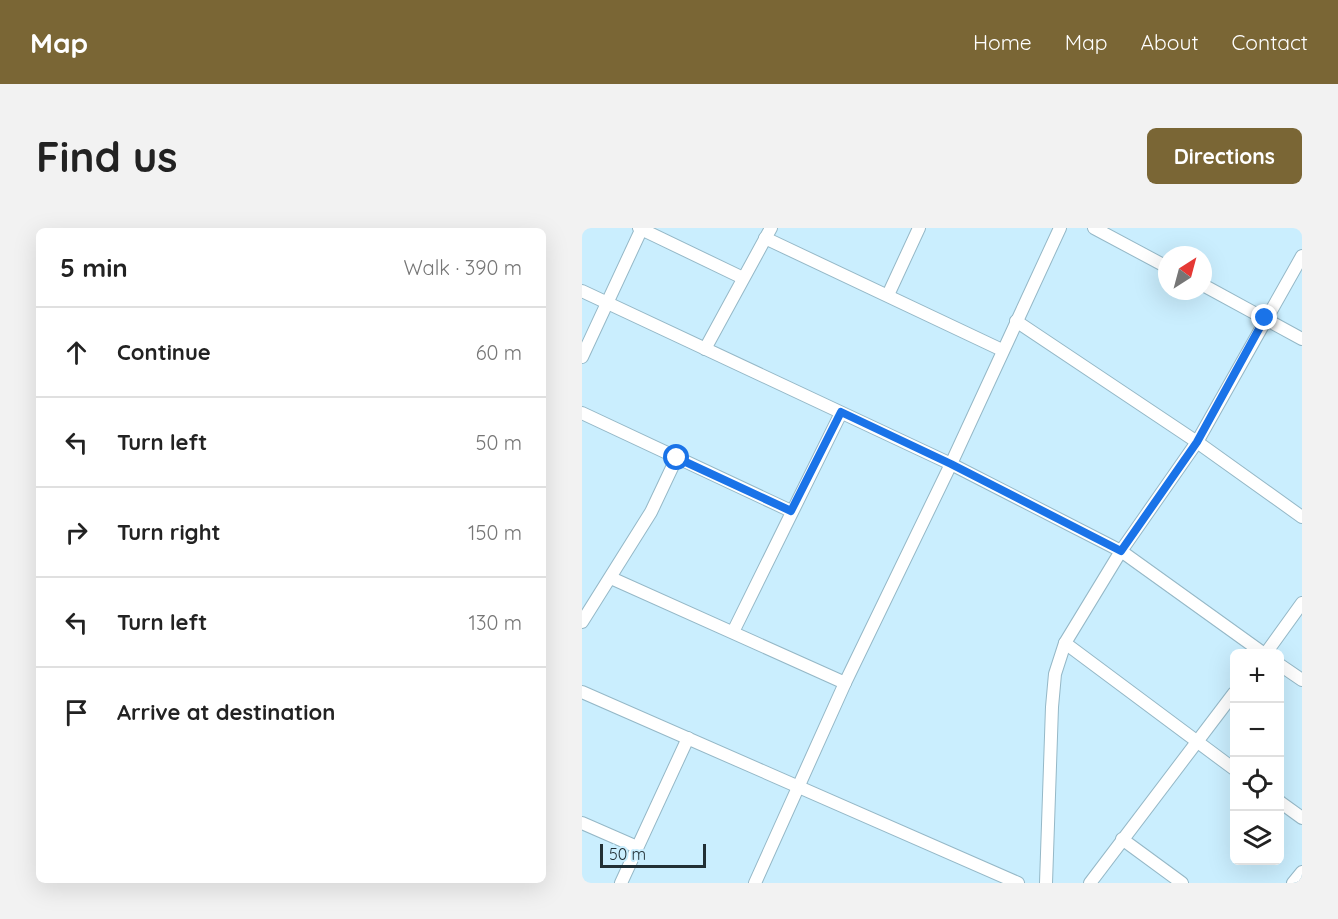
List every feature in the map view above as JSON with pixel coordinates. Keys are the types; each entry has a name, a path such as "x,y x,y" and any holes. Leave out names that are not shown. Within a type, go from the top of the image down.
{"street":[{"path":"582,357 641,228 743,278"},
{"path":"888,295 919,228"},
{"path":"755,883 845,683 951,464 1060,228"},
{"path":"1094,228 1158,262"},
{"path":"705,349 768,233 1002,350"},
{"path":"1046,883 1053,696 1055,674 1065,643 1121,551 1197,442 1302,256"},
{"path":"1212,290 1302,339"},
{"path":"582,291 951,464 1121,551 1258,649"},
{"path":"1016,321 1197,442 1302,517"},
{"path":"733,632 841,412"},
{"path":"582,413 791,511"},
{"path":"582,622 651,512 677,458"},
{"path":"611,578 845,683"},
{"path":"1269,649 1302,603"},
{"path":"1065,643 1230,766"},
{"path":"1284,668 1302,680"},
{"path":"582,692 1017,883"},
{"path":"1090,883 1230,698"},
{"path":"621,883 688,738"},
{"path":"1284,805 1302,818"},
{"path":"582,823 637,847"},
{"path":"1122,839 1182,883"},
{"path":"1293,883 1302,872"}],"route":[{"path":"677,458 791,511 841,412 951,464 1121,551 1197,442 1265,318"}]}
